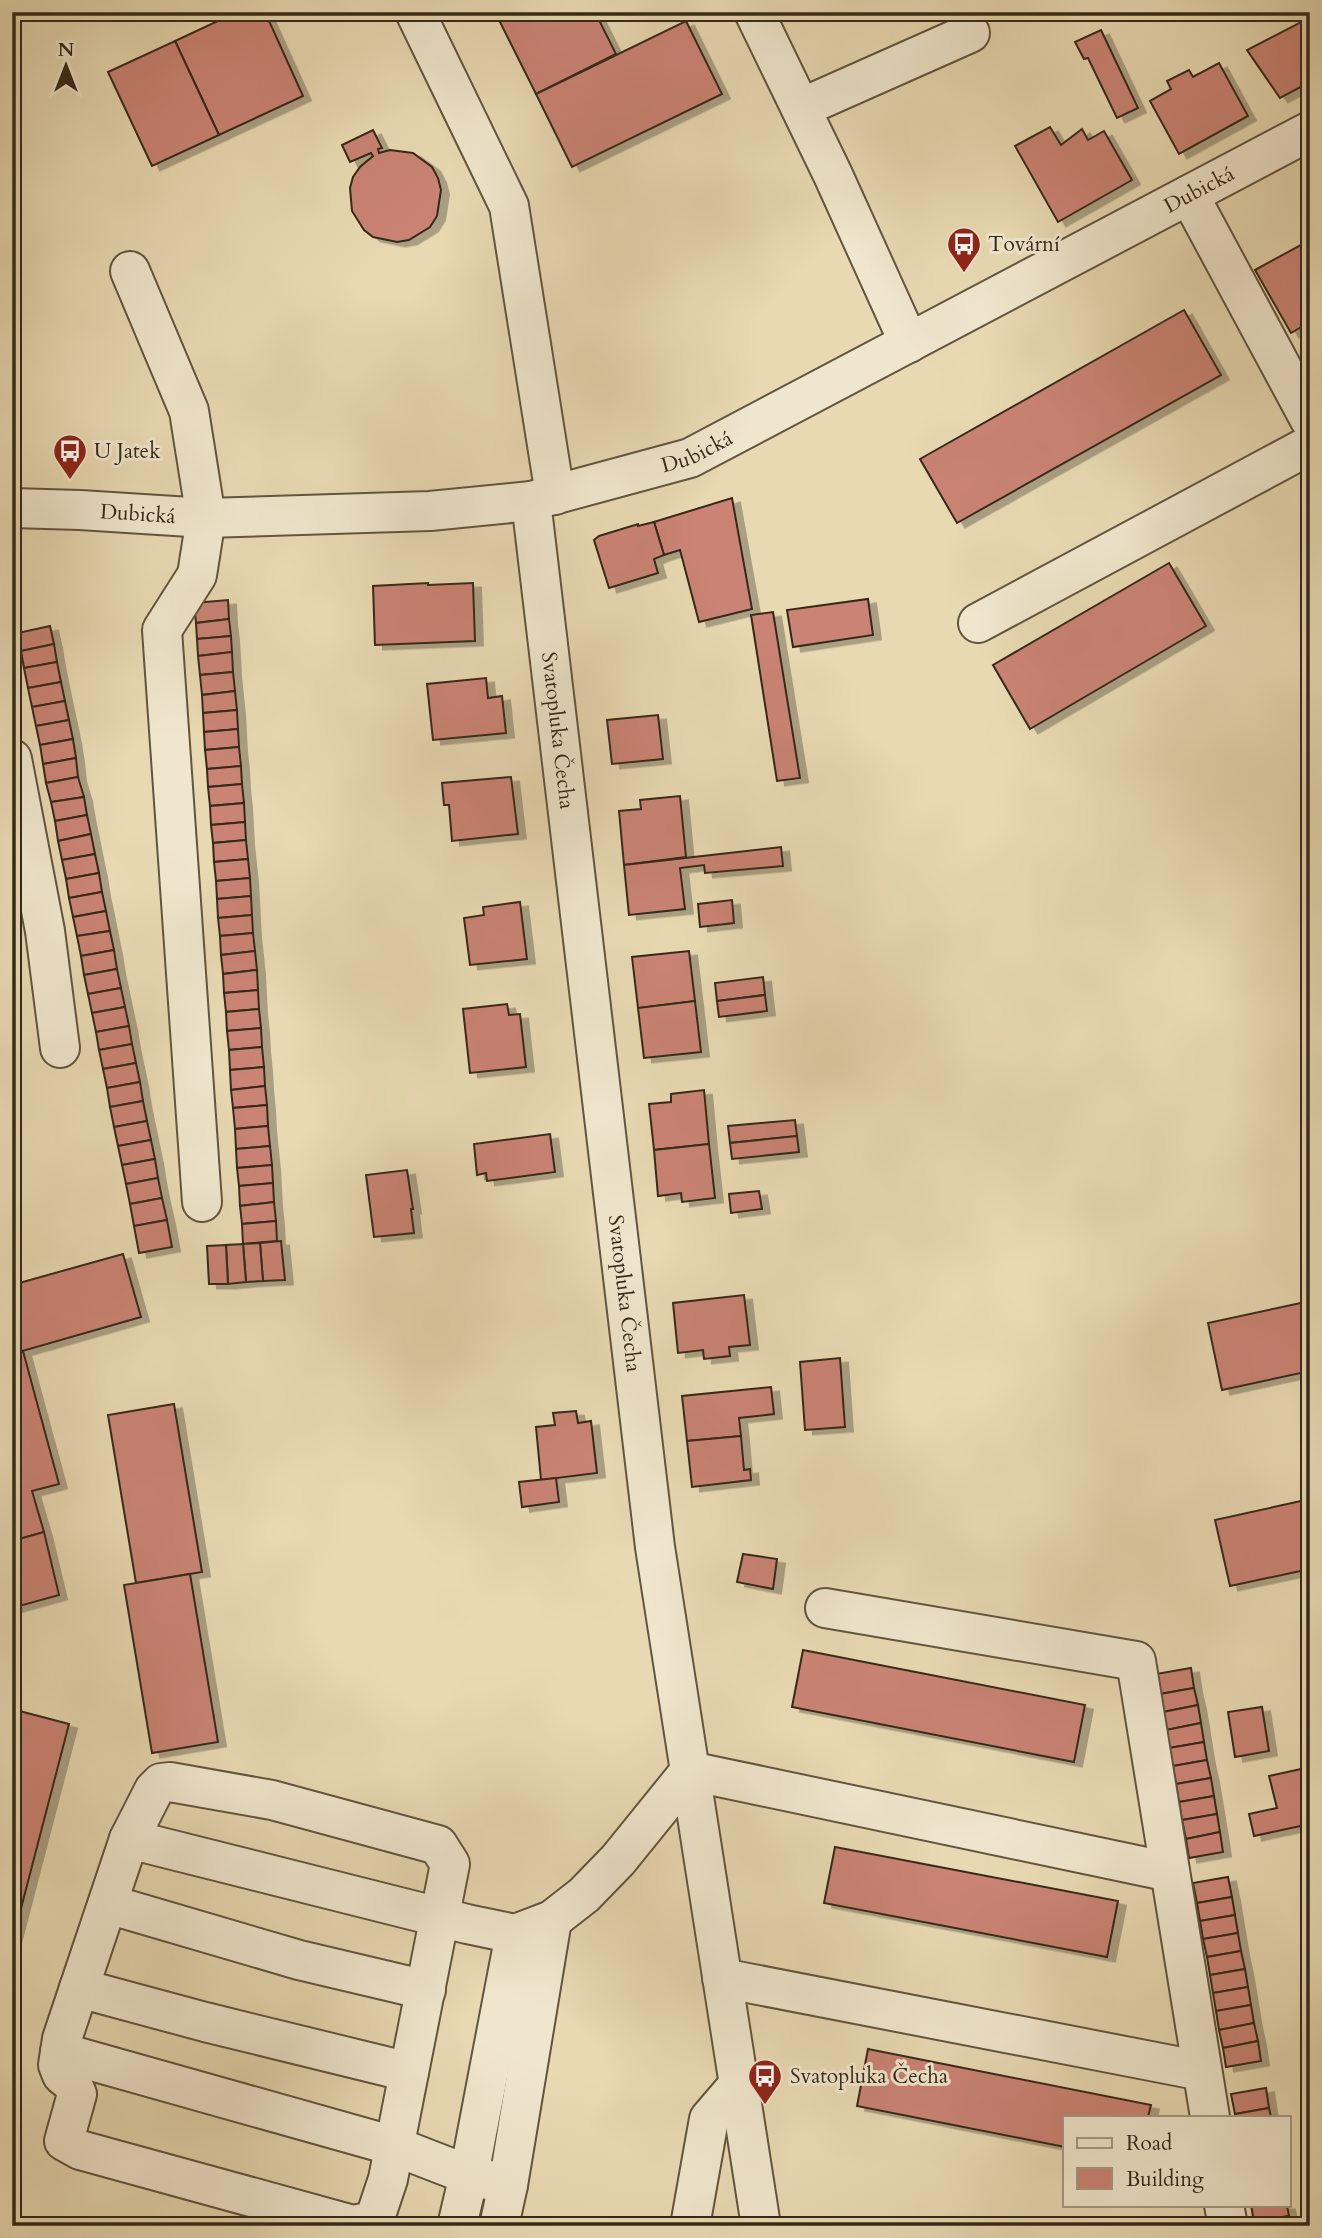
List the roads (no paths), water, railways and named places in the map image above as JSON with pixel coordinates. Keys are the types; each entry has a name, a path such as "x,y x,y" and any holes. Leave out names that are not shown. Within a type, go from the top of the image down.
{"street":[{"name":"Svatopluka Čecha","path":"415,12 509,206 543,498 655,1547 761,2226"},
{"path":"754,12 909,343"},
{"path":"801,108 970,33"},
{"name":"Dubická","path":"12,508 206,518 430,511 543,498 690,458 1310,131"},
{"path":"1189,195 1310,420"},
{"path":"130,271 189,411 206,518 197,575 162,630 202,1202"},
{"path":"978,623 1310,445"},
{"path":"12,759 45,931 60,1048"},
{"path":"825,1608 1136,1661 1210,2116"},
{"path":"129,1839 515,1934 552,1920 584,1895 618,1860 690,1771 1170,1872"},
{"path":"170,1782 272,1800 438,1845 450,1864 387,2179 374,2221 352,2225 80,2150 64,2141 76,2094 72,2083 62,2076 58,2065 60,2052 129,1839 154,1790 161,1783 170,1782"},
{"path":"108,1904 299,1960 426,1990"},
{"path":"499,2226 552,1920"},
{"path":"457,2226 515,1934"},
{"path":"722,1978 1202,2071"},
{"path":"79,1988 409,2072"},
{"path":"60,2052 394,2146 469,2175 508,2185"},
{"path":"690,2226 709,2119 739,2084"},
{"path":"1224,2206 1228,2226"}],"place":[{"name":"Tovární","path":"964,274"},
{"name":"U Jatek","path":"70,481"},
{"name":"Svatopluka Čecha","path":"765,2106"}]}
